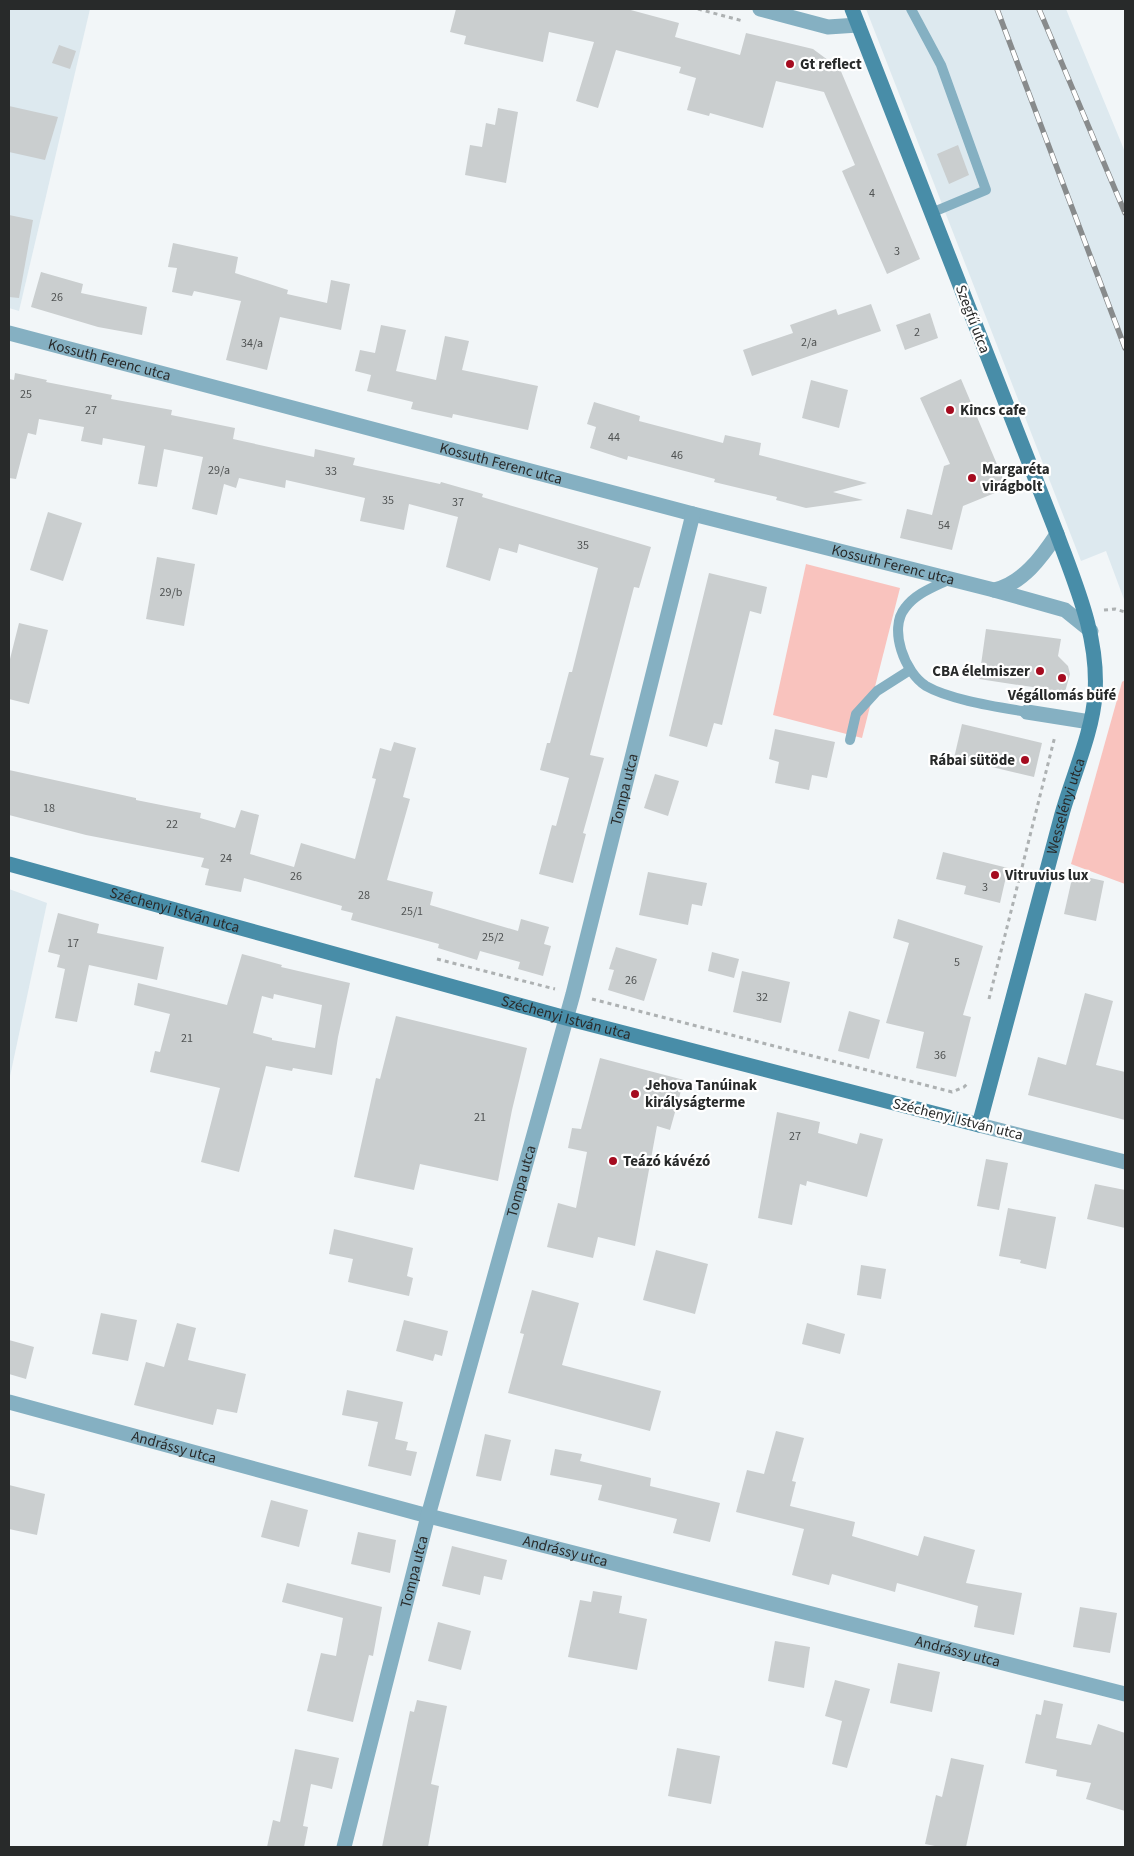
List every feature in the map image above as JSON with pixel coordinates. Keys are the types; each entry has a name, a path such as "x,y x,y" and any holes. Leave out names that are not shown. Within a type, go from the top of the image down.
{"street":[{"path":"760,9 828,27 858,26"},
{"name":"Szegfű utca","path":"852,9 1057,534 1091,631"},
{"name":"Kossuth Ferenc utca","path":"9,333 692,514 994,590 1066,610 1091,631"},
{"name":"Tompa utca","path":"344,1847 428,1516 573,994 692,514"},
{"path":"994,590 1008,587 1023,576 1049,547 1057,534"},
{"name":"Wesselényi utca","path":"979,1125 1062,814 1090,722 1096,695 1091,631"},
{"path":"1027,712 1090,722"},
{"name":"Széchenyi István utca","path":"9,864 566,1018 1125,1162"},
{"name":"Andrássy utca","path":"9,1402 428,1516 1125,1694"}],"lane":[{"path":"912,9 941,64 986,190 931,213"},
{"path":"950,579 918,595 903,609 898,634 902,652 910,670 926,686 951,695 1027,712"},
{"path":"850,740 856,714 877,691 910,670"}],"path":[{"path":"988,1003 1055,735 1046,733"},
{"path":"433,958 952,1092 964,1087 969,1079"}],"shaded area":[{"path":"9,9 90,9 19,311 9,308"},
{"path":"866,9 1066,9 1125,152 1125,602 1106,551 1081,561"},
{"path":"806,564 900,588 862,738 773,715"},
{"path":"1125,680 1125,884 1071,864 1122,682"},
{"path":"9,889 47,903 9,1081"}],"building":[{"path":"456,9 627,9 679,23 675,37 740,55 746,33 813,49 840,69 920,259 887,274 842,171 855,165 824,92 776,81 763,128 710,113 709,116 687,110 696,78 679,73 681,67 616,50 598,108 576,101 594,42 549,32 543,62 464,44 466,36 450,32"},
{"path":"59,45 76,51 70,69 52,63"},
{"path":"9,106 58,117 45,160 9,152"},
{"path":"498,108 518,112 506,183 465,175 470,145 482,147 486,123 495,125"},
{"path":"958,145 969,175 949,184 937,154"},
{"path":"9,215 33,220 19,298 9,297"},
{"path":"173,243 238,257 235,273 288,290 287,294 327,303 331,280 350,284 341,330 280,317 267,370 226,360 241,301 194,291 192,296 172,292 177,268 168,267"},
{"path":"41,272 83,284 81,293 147,307 142,335 98,327 31,307"},
{"path":"871,304 881,331 752,376 743,350 793,333 790,325 836,309 838,315"},
{"path":"930,313 938,338 905,350 896,325"},
{"path":"381,325 406,330 396,371 436,380 445,336 469,341 462,370 538,386 528,430 453,414 452,418 411,409 413,402 367,391 371,375 355,371 360,350 375,353"},
{"path":"15,373 47,380 46,382 112,395 111,399 172,410 171,415 235,428 233,439 314,457 315,449 355,458 353,465 440,484 441,482 483,494 482,497 651,547 639,588 634,587 590,755 604,758 583,833 586,834 573,883 539,874 552,825 556,826 569,778 540,770 547,743 550,743 569,672 572,672 598,568 519,544 517,553 499,548 490,581 446,567 458,517 409,504 404,530 360,521 365,498 286,480 285,488 239,478 236,488 224,484 217,515 192,509 203,457 164,449 157,487 138,484 145,446 103,438 102,445 81,441 84,427 39,419 36,435 28,433 16,479 9,478 9,379 14,380"},
{"path":"961,379 1007,488 963,506 952,550 900,538 907,509 932,515 944,466 950,464 920,398"},
{"path":"811,380 848,390 839,428 802,418"},
{"path":"594,402 640,416 639,421 723,443 725,435 761,443 759,455 867,483 833,492 863,500 806,508 776,500 777,497 714,482 715,479 628,456 627,460 590,448 596,427 587,424"},
{"path":"48,512 82,523 63,581 30,570"},
{"path":"157,557 195,564 184,626 146,619"},
{"path":"709,573 767,587 761,614 750,611 722,725 714,723 707,747 669,736"},
{"path":"19,623 48,630 29,704 9,699 9,663"},
{"path":"986,629 1061,639 1058,656 1068,666 1070,674 1065,692 979,679"},
{"path":"962,724 1042,743 1034,777 954,758"},
{"path":"775,729 835,742 827,778 812,775 809,790 775,783 779,762 769,759"},
{"path":"394,742 416,748 403,797 410,799 387,880 433,892 430,905 518,931 521,919 549,927 544,944 551,946 543,976 518,969 520,962 480,951 477,960 438,948 439,944 351,920 353,913 341,910 342,906 244,878 241,892 205,885 209,869 201,867 204,858 86,835 9,815 9,770 136,798 136,800 201,813 200,818 235,828 241,810 259,815 250,854 294,867 301,843 355,859 376,779 372,778 380,748 391,751"},
{"path":"655,774 679,781 668,816 644,808"},
{"path":"943,852 1008,868 1000,903 964,894 966,886 936,879"},
{"path":"648,872 707,883 702,906 692,904 688,925 639,915"},
{"path":"1073,874 1104,881 1096,921 1064,914"},
{"path":"58,913 99,924 97,933 164,947 157,980 89,965 77,1022 55,1018 65,969 57,967 60,955 48,952"},
{"path":"898,919 983,946 963,1015 971,1017 956,1077 916,1068 924,1032 886,1023 909,943 893,938"},
{"path":"616,947 657,959 644,1001 608,990 614,970 609,969"},
{"path":"712,952 739,959 734,978 708,971"},
{"path":"242,954 282,965 281,967 350,983 332,1075 293,1068 292,1071 266,1066 239,1172 201,1162 220,1088 150,1072 155,1051 160,1052 170,1014 134,1005 138,983 227,1005","holes":["274,994 322,1005 315,1048 272,1040 272,1038 253,1033 262,996 273,999"]},
{"path":"742,971 790,982 781,1023 733,1012"},
{"path":"1085,993 1113,1001 1096,1065 1125,1072 1125,1120 1028,1095 1038,1057 1066,1065"},
{"path":"849,1011 880,1020 869,1059 838,1051"},
{"path":"396,1016 527,1048 498,1181 420,1164 414,1190 354,1177 376,1078 380,1079"},
{"path":"600,1058 684,1080 670,1130 657,1126 635,1246 598,1237 593,1258 547,1247 558,1203 576,1208 587,1152 568,1148 572,1128 581,1129"},
{"path":"777,1112 820,1122 818,1133 857,1144 860,1133 883,1139 867,1197 807,1181 806,1186 800,1184 792,1225 758,1218"},
{"path":"986,1159 1008,1163 999,1210 977,1206"},
{"path":"1095,1184 1125,1190 1125,1228 1087,1219"},
{"path":"1008,1208 1056,1217 1046,1269 1020,1263 1021,1260 999,1256"},
{"path":"334,1229 413,1248 407,1276 413,1278 409,1296 348,1282 353,1259 329,1254"},
{"path":"656,1250 708,1264 695,1314 643,1300"},
{"path":"861,1265 886,1269 881,1299 857,1295"},
{"path":"532,1290 579,1303 562,1365 661,1391 650,1431 508,1393 524,1334 520,1333"},
{"path":"101,1313 137,1320 128,1361 92,1354"},
{"path":"404,1320 448,1331 442,1356 435,1354 433,1361 396,1351"},
{"path":"177,1323 196,1328 188,1360 246,1374 237,1413 217,1409 213,1425 134,1405 146,1362 164,1367"},
{"path":"807,1323 845,1334 840,1354 802,1344"},
{"path":"9,1340 34,1347 26,1379 9,1374"},
{"path":"347,1390 403,1402 395,1439 408,1442 406,1450 417,1452 411,1476 368,1466 378,1422 342,1415"},
{"path":"776,1431 804,1438 792,1481 796,1482 790,1506 855,1522 852,1536 918,1556 924,1536 975,1550 966,1583 1022,1593 1014,1635 974,1627 978,1606 897,1583 895,1592 832,1574 829,1585 792,1575 804,1529 736,1512 747,1470 764,1474"},
{"path":"485,1434 511,1440 501,1481 476,1476"},
{"path":"555,1449 582,1454 580,1461 651,1478 650,1486 720,1503 710,1542 673,1533 677,1519 598,1500 602,1485 550,1475"},
{"path":"9,1485 45,1494 37,1535 9,1529"},
{"path":"271,1500 308,1510 299,1547 261,1537"},
{"path":"358,1532 396,1540 390,1573 351,1564"},
{"path":"452,1546 507,1560 502,1580 484,1576 480,1595 442,1586"},
{"path":"287,1583 382,1607 373,1656 369,1655 353,1722 307,1711 321,1653 336,1656 343,1618 282,1602"},
{"path":"593,1591 622,1596 619,1613 647,1619 637,1670 568,1657 580,1600 591,1602"},
{"path":"1080,1607 1117,1613 1110,1653 1073,1647"},
{"path":"438,1622 471,1631 461,1670 428,1661"},
{"path":"775,1641 810,1647 804,1688 768,1681"},
{"path":"898,1663 940,1672 932,1712 890,1703"},
{"path":"835,1680 870,1689 847,1768 832,1764 842,1721 825,1716"},
{"path":"417,1700 447,1706 431,1784 439,1786 428,1847 382,1847 410,1711 414,1712"},
{"path":"1044,1700 1063,1704 1056,1738 1091,1745 1098,1724 1125,1733 1125,1811 1086,1799 1091,1783 1056,1776 1057,1770 1025,1763 1036,1714 1041,1715"},
{"path":"677,1748 720,1756 711,1804 668,1796"},
{"path":"295,1749 339,1758 332,1789 311,1784 303,1826 308,1827 304,1847 267,1847 273,1820 280,1822"},
{"path":"951,1758 984,1765 966,1847 940,1847 925,1844 936,1795 942,1797"}],"railway":[{"path":"997,9 1125,348"},
{"path":"1039,9 1125,213"}],"place":[{"name":"Gt reflect","path":"790,64"},
{"name":"Kincs cafe","path":"950,410"},
{"name":"Margaréta virágbolt","path":"972,478"},
{"name":"CBA élelmiszer","path":"1040,671"},
{"name":"Végállomás büfé","path":"1062,678"},
{"name":"Rábai sütöde","path":"1025,760"},
{"name":"Vitruvius lux","path":"995,875"},
{"name":"Jehova Tanúinak királyságterme","path":"635,1094"},
{"name":"Teázó kávézó","path":"613,1161"}]}
